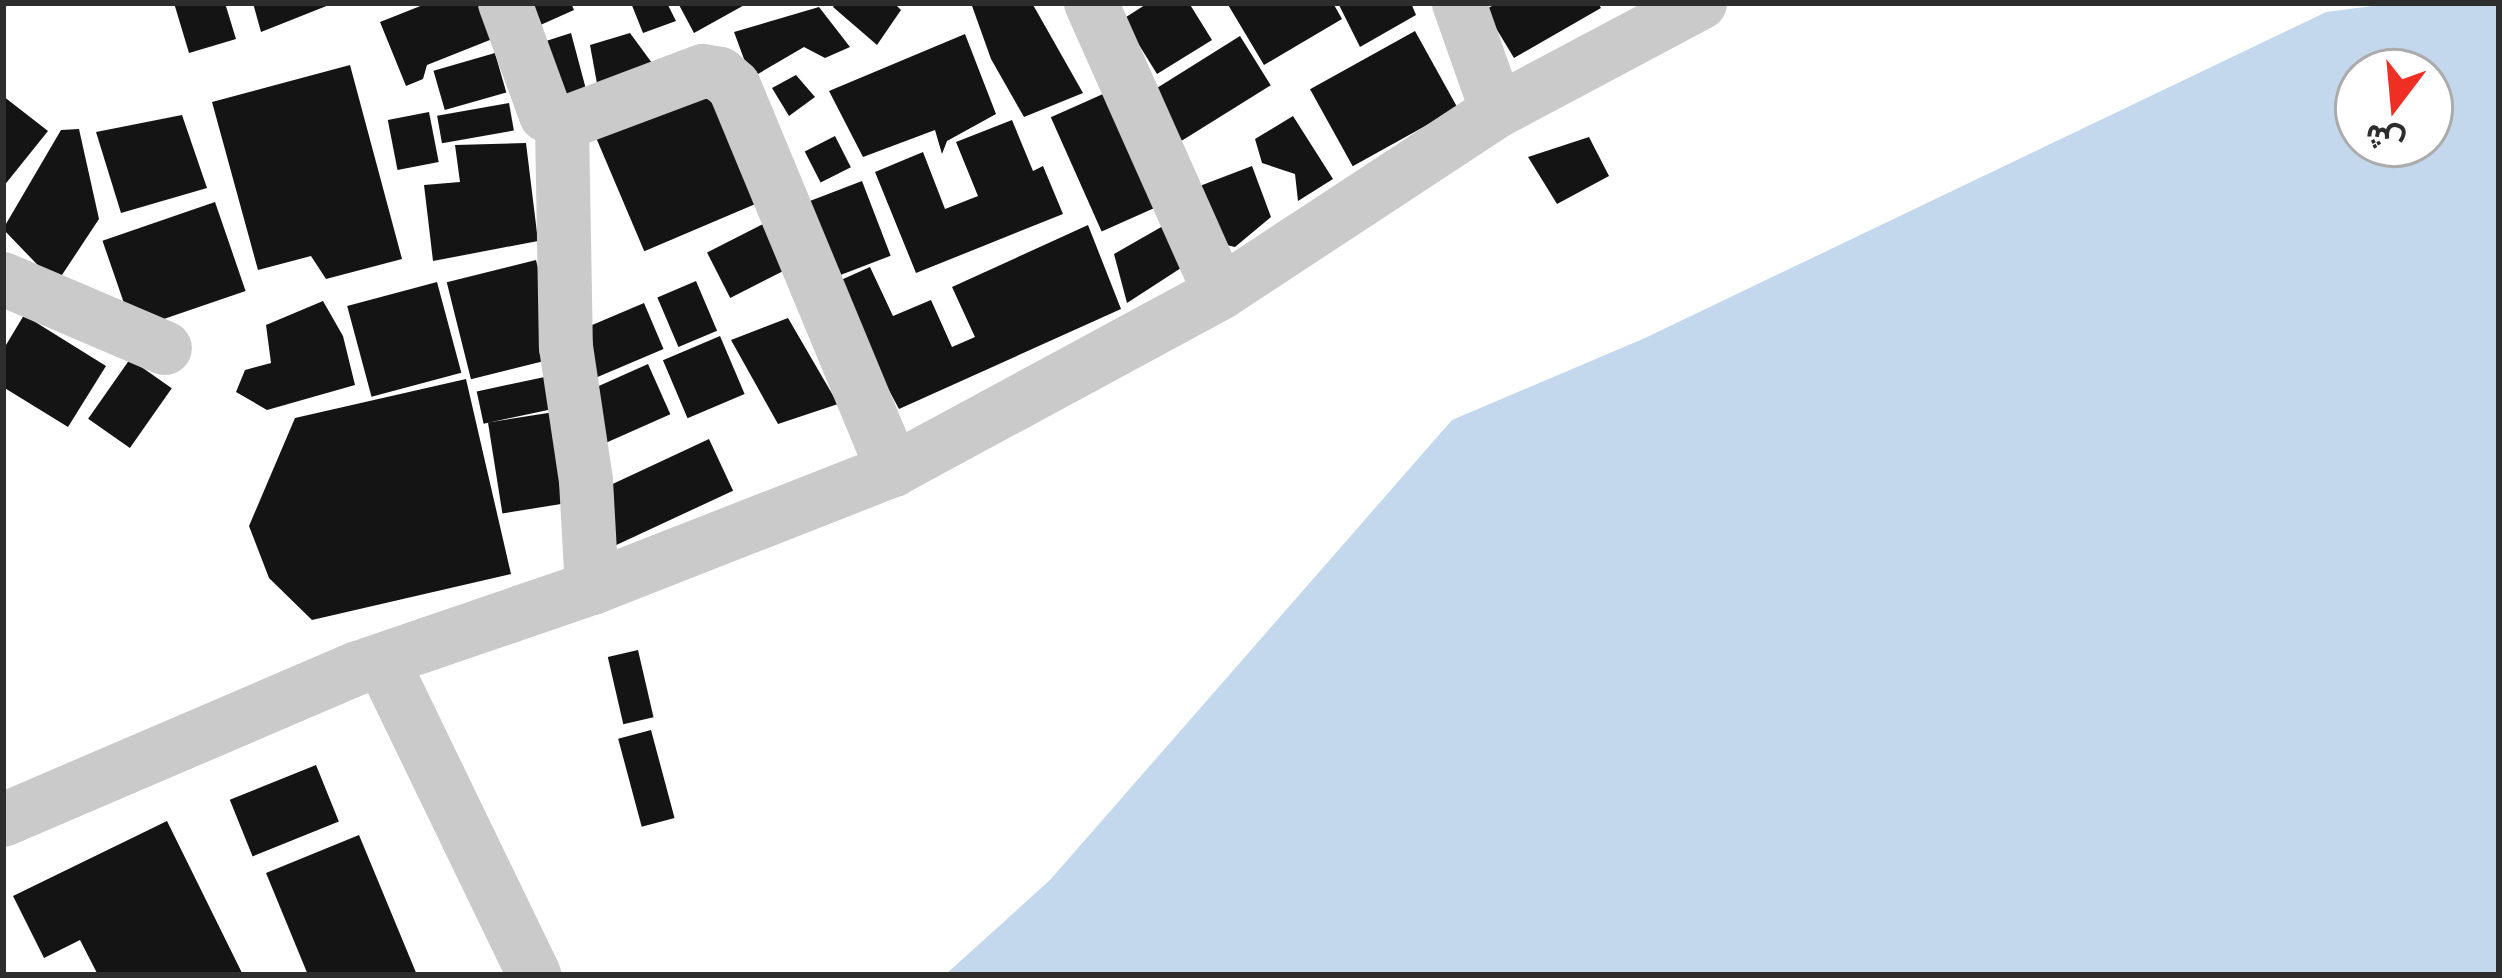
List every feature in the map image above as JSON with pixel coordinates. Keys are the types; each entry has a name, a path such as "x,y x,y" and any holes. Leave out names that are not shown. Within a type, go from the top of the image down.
{"street":[{"path":"505,3 546,115 562,124 703,71 720,74 734,86 893,470"},
{"path":"1091,3 1220,293"},
{"path":"1460,3 1497,111"},
{"path":"3,820 382,660 592,588 893,470 1220,293 1497,111 1700,3"},
{"path":"562,124 566,347 586,482 592,588"},
{"path":"3,279 165,347"},
{"path":"382,660 534,975"}],"water":[{"path":"2396,3 2499,3 2499,975 945,975 1050,880 1452,420 1645,338 2326,12"}],"building":[{"path":"174,3 225,3 236,39 189,53"},
{"path":"253,3 334,3 261,32"},
{"path":"428,3 499,3 510,32 427,65 423,79 406,86 380,22"},
{"path":"515,3 571,3 574,10 527,31"},
{"path":"631,3 667,3 676,21 643,33"},
{"path":"678,3 748,3 694,33"},
{"path":"836,3 894,3 901,10 877,45 833,7"},
{"path":"971,3 1032,3 1083,93 1024,117 991,59"},
{"path":"1148,3 1189,3 1212,40 1157,74 1123,19"},
{"path":"1227,3 1333,3 1342,19 1264,65"},
{"path":"1338,3 1411,3 1416,15 1360,47"},
{"path":"1497,3 1598,3 1601,8 1514,58 1485,10"},
{"path":"819,7 850,47 825,58 804,47 751,78 734,32"},
{"path":"1415,31 1458,108 1353,166 1310,89"},
{"path":"571,33 587,93 558,98 546,41"},
{"path":"630,33 663,78 600,100 590,45"},
{"path":"965,34 996,114 947,141 942,154 935,130 863,157 829,91"},
{"path":"1240,36 1271,85 1182,141 1151,92"},
{"path":"495,53 506,92 445,110 433,71"},
{"path":"350,65 402,259 326,279 311,256 258,270 212,102"},
{"path":"796,75 815,97 789,116 772,88"},
{"path":"705,82 757,204 644,251 593,130"},
{"path":"1112,90 1163,204 1102,231 1051,117"},
{"path":"3,96 48,131 3,187"},
{"path":"509,103 514,131 442,143 437,116"},
{"path":"429,112 439,162 398,170 388,120"},
{"path":"182,115 207,188 121,213 96,132"},
{"path":"1293,116 1333,179 1298,201 1295,174 1262,163 1255,139"},
{"path":"1012,120 1033,171 1043,166 1063,214 916,273 875,172 923,152 945,209 978,196 956,142"},
{"path":"79,129 99,219 56,284 3,229 61,130"},
{"path":"835,136 851,167 821,183 805,151"},
{"path":"1589,137 1609,176 1557,204 1528,157"},
{"path":"526,143 538,241 433,261 424,185 460,182 455,145"},
{"path":"1252,166 1271,217 1235,247 1201,239 1184,192"},
{"path":"862,181 891,256 822,282 793,208"},
{"path":"215,202 246,291 133,330 102,241"},
{"path":"773,219 796,264 730,298 707,253"},
{"path":"1170,222 1181,268 1127,303 1114,254"},
{"path":"1088,225 1121,309 899,409 832,284 870,267 893,316 931,300 952,347 975,337 952,287"},
{"path":"536,260 560,357 471,379 447,282"},
{"path":"696,281 717,331 678,347 657,297"},
{"path":"437,282 461,373 371,397 347,306"},
{"path":"323,301 343,336 355,385 267,410 236,392 245,370 271,363 266,325"},
{"path":"644,303 664,349 590,380 570,334"},
{"path":"24,315 106,366 68,427 3,387 3,350"},
{"path":"788,318 838,404 778,424 731,340"},
{"path":"720,336 745,394 688,418 663,360"},
{"path":"130,359 172,388 130,448 88,419"},
{"path":"648,364 670,414 606,443 583,393"},
{"path":"554,375 561,407 484,424 477,391"},
{"path":"466,379 511,574 312,620 269,578 249,526 295,418"},
{"path":"567,410 581,501 502,513 488,423"},
{"path":"709,439 733,491 615,546 591,494"},
{"path":"638,650 654,717 623,724 608,657"},
{"path":"651,730 675,818 642,827 618,739"},
{"path":"316,765 339,822 253,856 230,800"},
{"path":"167,821 243,975 98,975 80,940 44,958 13,896"},
{"path":"359,835 417,975 308,975 266,873"}]}
